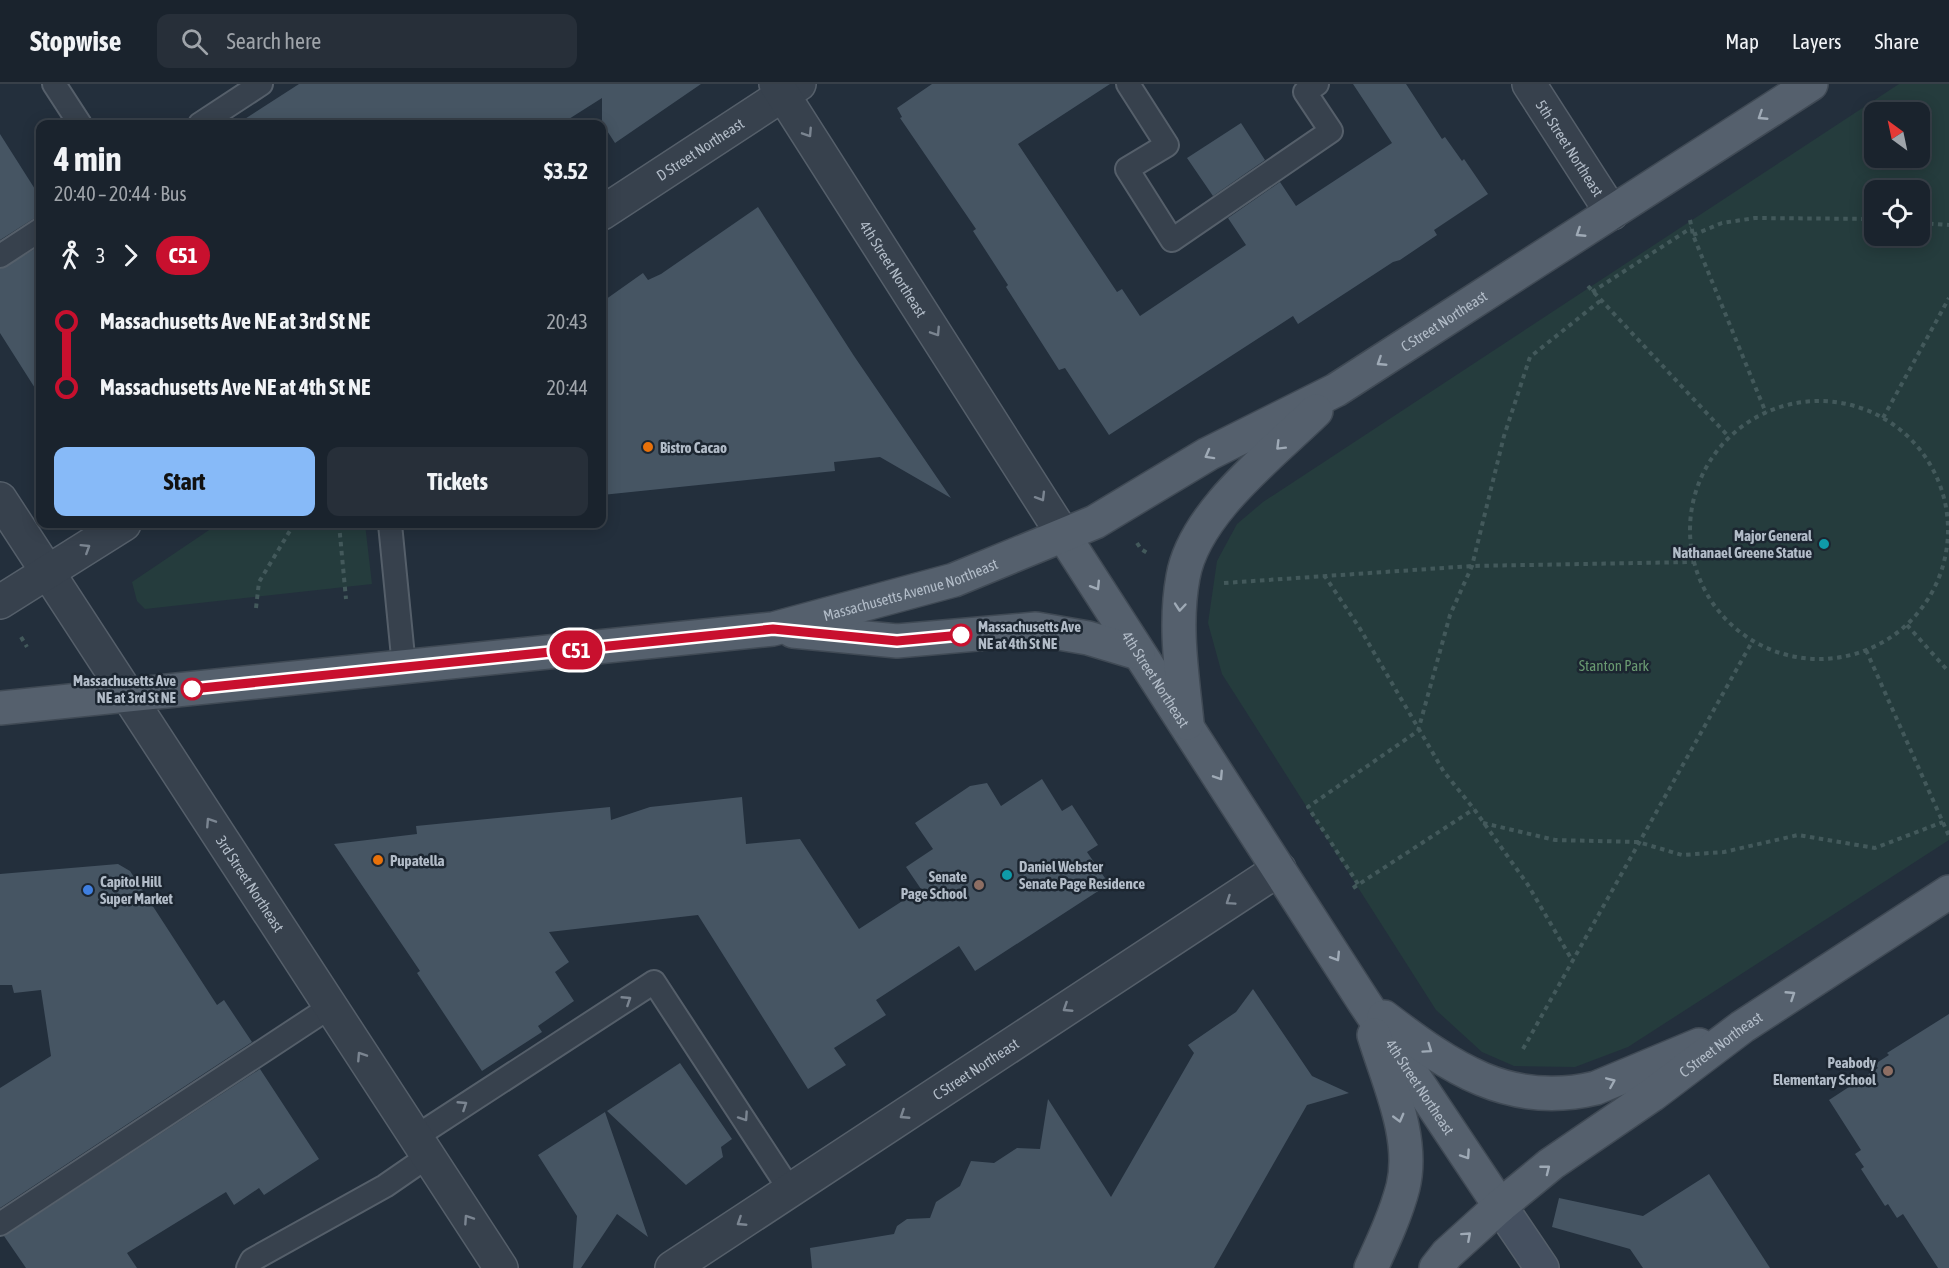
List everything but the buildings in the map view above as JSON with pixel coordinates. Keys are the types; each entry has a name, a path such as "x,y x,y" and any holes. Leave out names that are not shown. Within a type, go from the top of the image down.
{"main road":[{"name":"C Street Northeast","path":"1064,536 1117,510 1208,454 1336,390 1811,84"},
{"path":"1187,727 1178,624 1182,578 1190,553 1207,524 1234,492 1336,390"},
{"name":"Massachusetts Avenue Northeast","path":"0,708 773,629 954,580 1064,536"},
{"name":"4th Street Northeast","path":"1064,536 1364,1002 1542,1268"},
{"path":"773,629 897,641 1036,629 1088,638 1138,653"},
{"name":"C Street Northeast","path":"1436,1268 1447,1254 1500,1206 1551,1164 1652,1095 1742,1027 1949,892"},
{"path":"1364,1002 1431,1052 1460,1068 1500,1086 1536,1094 1578,1092 1596,1088 1742,1027"},
{"path":"1364,1002 1405,1146 1403,1186 1371,1268"}],"street":[{"name":"5th Street Northeast","path":"1529,84 1611,213"},
{"name":"D Street Northeast","path":"606,210 786,88"},
{"name":"4th Street Northeast","path":"786,88 1064,536"},
{"name":"3rd Street Northeast","path":"0,499 501,1268"},
{"path":"0,602 118,528"},
{"name":"C Street Northeast","path":"672,1268 1279,868"}],"lane":[{"path":"54,84 77,120"},
{"path":"1128,84 1167,145 1127,169 1172,240 1331,131 1305,92 1317,84"},
{"path":"206,120 259,85"},
{"path":"0,256 36,233"},
{"path":"390,528 404,667"},
{"path":"248,1268 252,1260 385,1186 421,1147 654,982 790,1190"},
{"path":"0,1224 330,1007"}],"path":[{"path":"1693,235 1722,224 1755,218 1864,219"},
{"path":"1690,220 1693,235 1766,413"},
{"path":"1930,224 1949,225"},
{"path":"1592,292 1691,228"},
{"path":"1588,286 1729,437"},
{"path":"1883,418 1949,298"},
{"path":"1358,884 1308,807 1418,730 1450,615 1472,566 1504,436 1530,357 1600,301"},
{"path":"1813,400 1850,404 1883,418 1916,444 1938,479 1948,519 1946,557 1933,592 1907,625 1887,640 1866,650 1824,660 1787,656 1752,642 1726,621 1705,594 1693,562 1689,529 1694,495 1708,464 1729,437 1752,420 1777,407 1813,400"},
{"path":"256,609 259,582 292,528"},
{"path":"339,528 346,598"},
{"path":"1135,540 1141,549 1158,558"},
{"path":"1220,583 1323,574 1472,566 1693,562"},
{"path":"1323,574 1359,627 1444,772 1474,809 1528,885 1572,960"},
{"path":"1907,625 1949,672"},
{"path":"1519,1056 1752,642"},
{"path":"1866,650 1948,829 1949,836"},
{"path":"1353,888 1474,809"},
{"path":"1483,823 1555,840 1638,842 1682,855 1724,852 1798,835 1875,848 1943,822"}],"green space":[{"name":"Stanton Park","path":"1899,84 1949,84 1949,840 1628,1047 1575,1067 1514,1066 1482,1052 1436,1010 1222,674 1208,623 1217,561 1237,524 1263,502 1864,107 1864,168 1930,168 1930,102 1872,102"},
{"path":"212,528 365,528 372,584 145,609 137,601 132,582"}],"bus line":[{"name":"C51","path":"192,689 773,629 897,641 961,635"}],"place":[{"name":"Bistro Cacao","path":"648,447"},
{"name":"Major General Nathanael Greene Statue","path":"1824,544"},
{"name":"Massachusetts Ave NE at 4th St NE","path":"961,635"},
{"name":"Massachusetts Ave NE at 3rd St NE","path":"192,689"},
{"name":"Pupatella","path":"378,860"},
{"name":"Daniel Webster Senate Page Residence","path":"1007,875"},
{"name":"Senate Page School","path":"979,885"},
{"name":"Capitol Hill Super Market","path":"88,890"},
{"name":"Peabody Elementary School","path":"1888,1071"}]}
